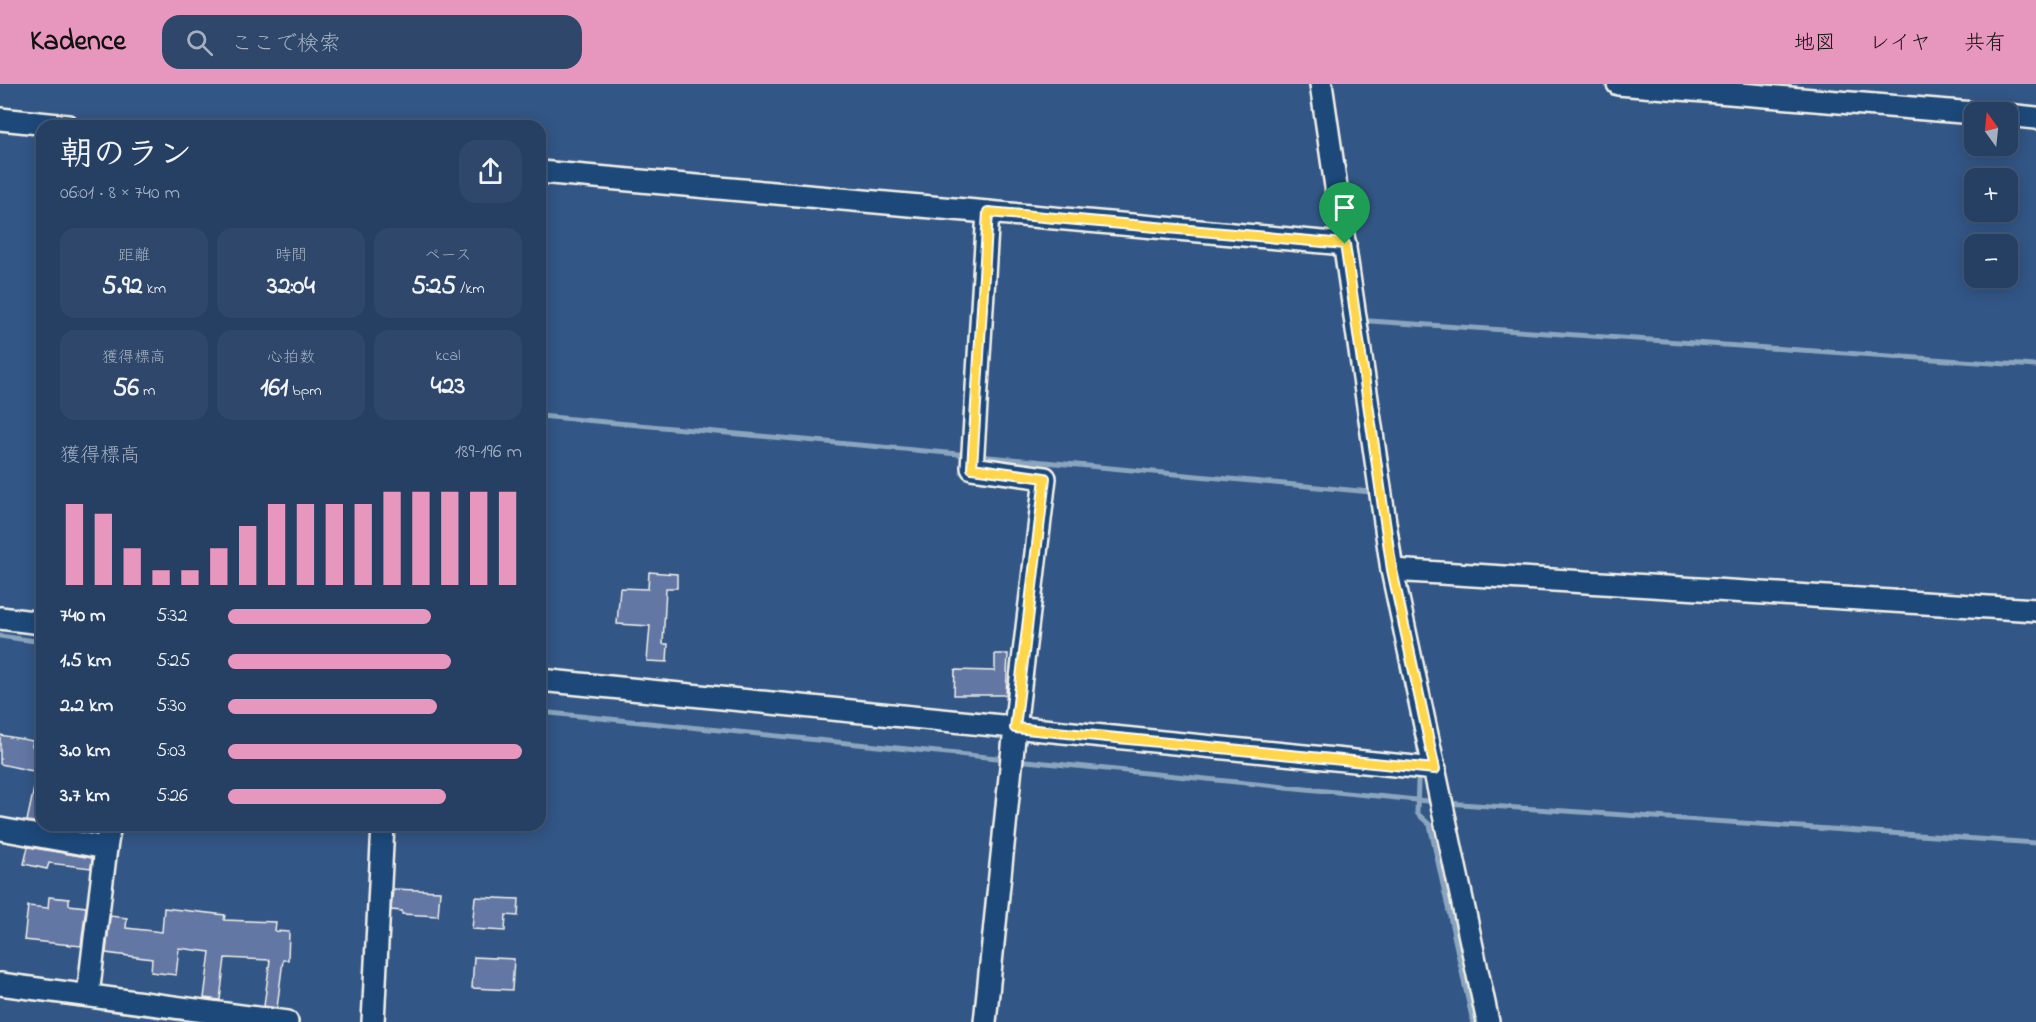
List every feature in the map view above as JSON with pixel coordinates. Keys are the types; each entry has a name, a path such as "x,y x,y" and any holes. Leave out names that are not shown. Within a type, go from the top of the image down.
{"street":[{"path":"1321,84 1392,570 1488,1022"},
{"path":"1618,84 1964,111"},
{"path":"2018,116 2036,118"},
{"path":"0,119 36,123"},
{"path":"546,173 1345,244"},
{"path":"985,1022 1011,760 1045,478 972,468 988,212"},
{"path":"1392,570 2036,610"},
{"path":"0,618 36,622"},
{"path":"546,681 1015,728 1437,779"},
{"path":"0,829 106,848"},
{"path":"88,996 109,831"},
{"path":"374,1022 383,831"},
{"path":"0,984 287,1022"}],"building":[{"path":"649,572 677,574 677,588 666,588 663,644 668,644 667,662 647,661 650,626 617,624 620,588 648,589"},
{"path":"995,654 1008,654 1006,695 954,695 955,670 995,671"},
{"path":"0,735 33,741 32,746 36,747 36,772 0,764"},
{"path":"36,779 36,822 27,821"},
{"path":"28,847 92,858 91,868 49,863 47,869 24,864"},
{"path":"393,889 440,891 438,916 402,914 402,911 391,910"},
{"path":"49,897 69,899 69,905 86,907 81,946 24,940 28,906 48,908"},
{"path":"475,897 519,899 518,916 506,915 505,931 472,929"},
{"path":"164,908 225,915 224,920 276,922 275,931 289,932 288,960 283,960 277,1008 264,1006 270,960 225,958 220,1000 204,998 210,952 179,948 176,975 151,972 152,959 106,953 110,916 127,918 126,928 162,932"},
{"path":"474,957 514,959 512,990 472,988"}],"waterway":[{"path":"1370,321 2036,366"},
{"path":"546,417 969,455"},
{"path":"978,456 1371,492 1372,496"},
{"path":"0,636 36,641"},
{"path":"1411,708 1420,756"},
{"path":"546,713 1007,759"},
{"path":"1016,760 1437,802"},
{"path":"1418,781 1417,813 1430,825 1473,1022"},
{"path":"1446,803 2036,843"},
{"path":"34,999 202,1022"}],"route":[{"path":"988,212 1345,244 1392,570 1435,769 1015,728 1045,478 972,468 988,212"}]}
